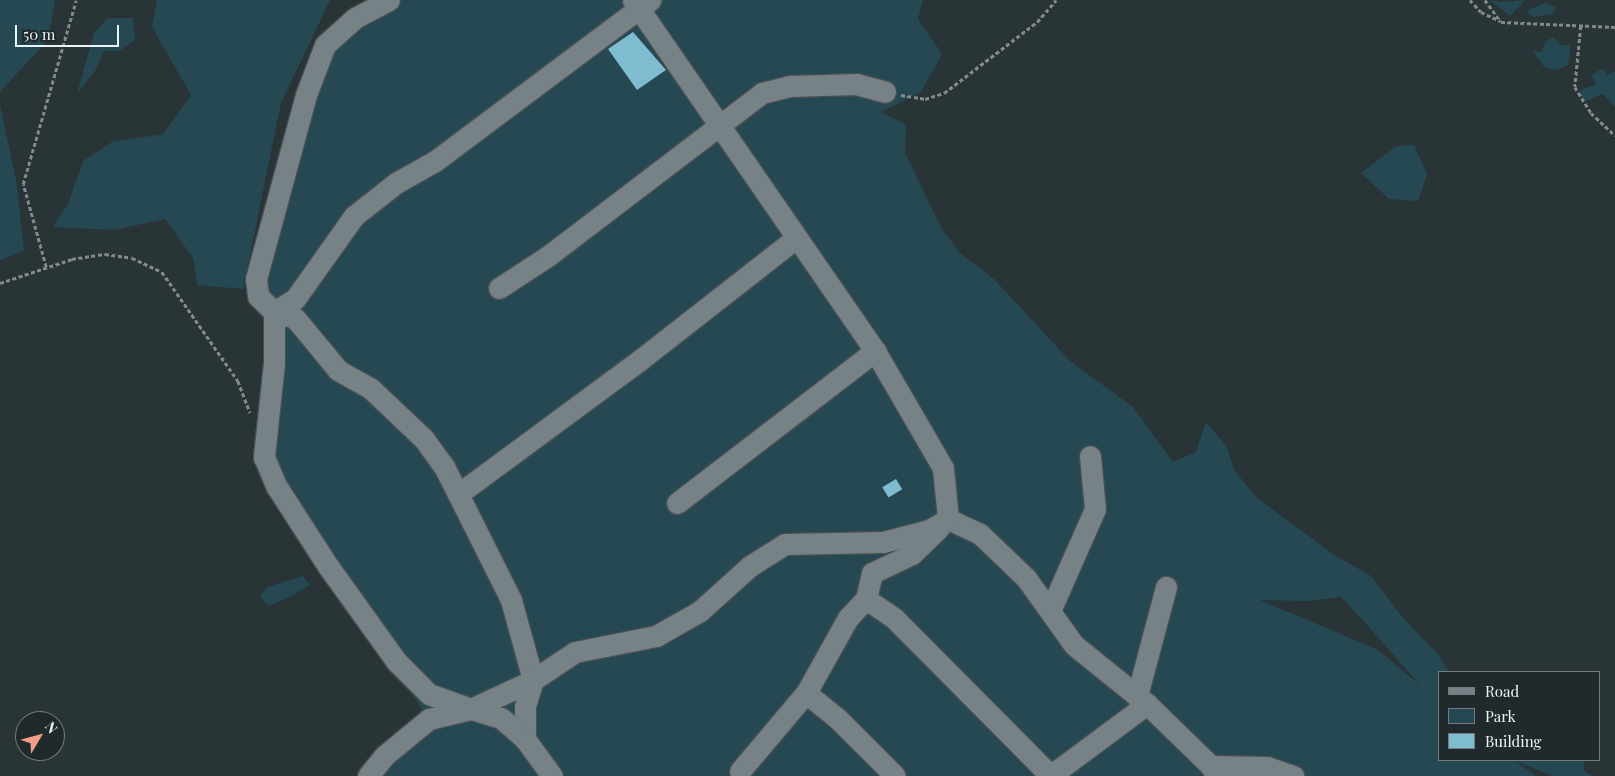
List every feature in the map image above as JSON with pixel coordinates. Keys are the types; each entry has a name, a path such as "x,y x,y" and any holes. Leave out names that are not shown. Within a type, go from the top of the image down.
{"lane":[{"path":"389,0 355,18 325,45 306,95 256,279 258,296 274,312 296,318 338,370 370,388 424,439 446,468 511,600 533,680 525,707 526,739"},
{"path":"274,312 294,299 328,257 354,216 396,182 436,161 641,3 716,124 875,351 943,468 948,519"},
{"path":"499,288 548,256 716,124 762,93 791,86 856,84 884,92"},
{"path":"458,494 640,360 796,238"},
{"path":"274,312 274,363 264,457 277,487 328,566 397,662 429,694 501,718 526,739 552,776"},
{"path":"677,503 875,351"},
{"path":"1050,612 1095,509 1090,456"},
{"path":"737,774 806,693 848,618 866,599 872,572 912,554 948,519"},
{"path":"948,519 980,534 1026,578 1074,645 1142,700 1214,771 1266,767 1293,776"},
{"path":"368,776 384,756 429,719 471,709 533,680 574,652 656,636 700,611 750,566 785,544 884,542 929,530 948,519"},
{"path":"866,599 894,618 1051,776 1142,700 1166,587"},
{"path":"806,693 836,717 894,776"}],"path":[{"path":"46,266 23,184 76,0"},
{"path":"884,92 925,100 944,93 1037,22 1056,0"},
{"path":"1470,0 1481,12 1501,22 1615,27"},
{"path":"1485,0 1501,22"},
{"path":"1581,26 1575,87 1591,113 1615,135"},
{"path":"0,284 46,266 105,254 132,258 162,272 238,381 251,414"}],"green space":[{"path":"0,0 55,0 48,40 0,92"},
{"path":"157,0 330,0 281,103 243,289 197,285 193,258 165,219 114,230 53,227 68,204 83,161 112,142 163,134 191,95 152,27"},
{"path":"376,0 923,0 918,19 942,54 921,92 881,112 906,125 905,153 942,229 960,253 994,279 1070,361 1133,407 1173,462 1196,452 1206,422 1227,447 1234,470 1257,498 1336,556 1371,576 1403,618 1439,655 1448,671 1438,671 1438,761 1515,761 1536,776 361,776 423,711 257,459 272,322 253,296 319,40","holes":["1341,597 1421,686 1378,650 1260,600 1308,601"]},
{"path":"1489,0 1502,2 1525,0 1510,16"},
{"path":"1546,2 1556,8 1552,14 1534,17 1526,12"},
{"path":"108,18 133,18 135,40 119,51 104,51 95,71 77,94 94,33"},
{"path":"1553,37 1561,45 1571,45 1568,65 1557,70 1545,68 1532,50 1541,53 1545,42"},
{"path":"1603,68 1607,76 1615,71 1615,107 1603,94 1585,101 1579,96 1582,89 1596,85 1592,75"},
{"path":"0,105 17,185 24,251 0,260"},
{"path":"1414,145 1427,174 1418,201 1389,199 1361,173 1397,146"},
{"path":"303,576 310,585 293,595 269,606 260,597 267,587"},
{"path":"1515,761 1585,761 1583,770 1592,776 1553,776"}],"building":[{"path":"633,32 666,70 637,90 608,49"},
{"path":"896,479 902,489 888,498 882,487"}]}
